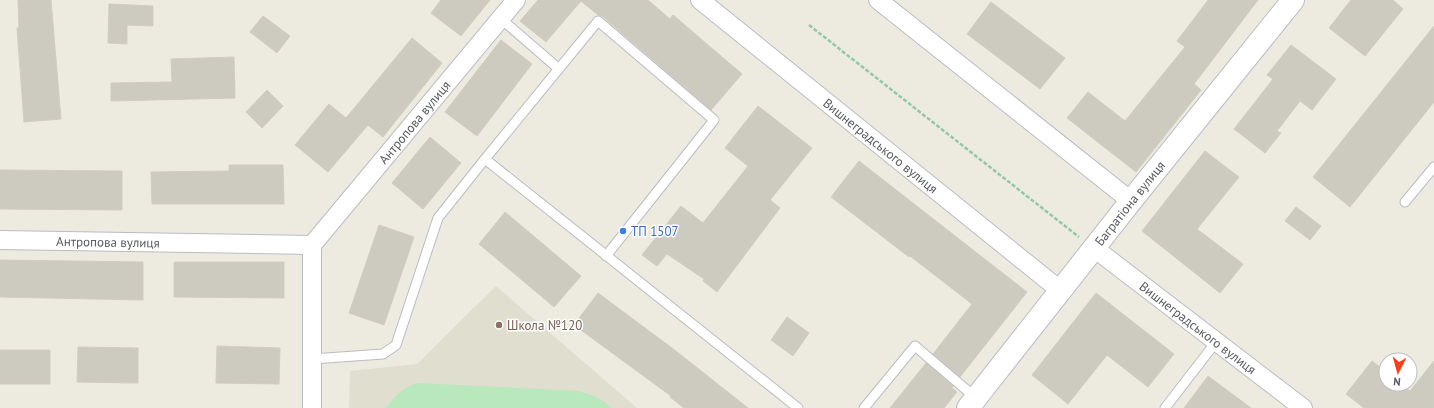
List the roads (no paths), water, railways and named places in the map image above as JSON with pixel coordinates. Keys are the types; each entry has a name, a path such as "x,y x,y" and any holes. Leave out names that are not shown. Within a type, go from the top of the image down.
{"street":[{"name":"Антропова вулиця","path":"0,240 312,245 516,0"},
{"name":"Вишнеградського вулиця","path":"700,0 1061,291"},
{"path":"878,0 1131,201"},
{"name":"Багратіона вулиця","path":"972,403 1131,201 1293,0"},
{"path":"312,245 312,408"},
{"name":"Вишнеградського вулиця","path":"1094,248 1303,408"}],"lane":[{"path":"500,18 559,69"},
{"path":"312,359 383,354 396,345 438,218 484,159 598,21 714,120 606,256"},
{"path":"484,159 798,408"},
{"path":"1405,202 1434,167"},
{"path":"1165,408 1216,342"},
{"path":"864,408 915,346 972,403"}],"place":[{"name":"ТП 1507","path":"623,231"},
{"name":"Школа №120","path":"499,325"}]}
